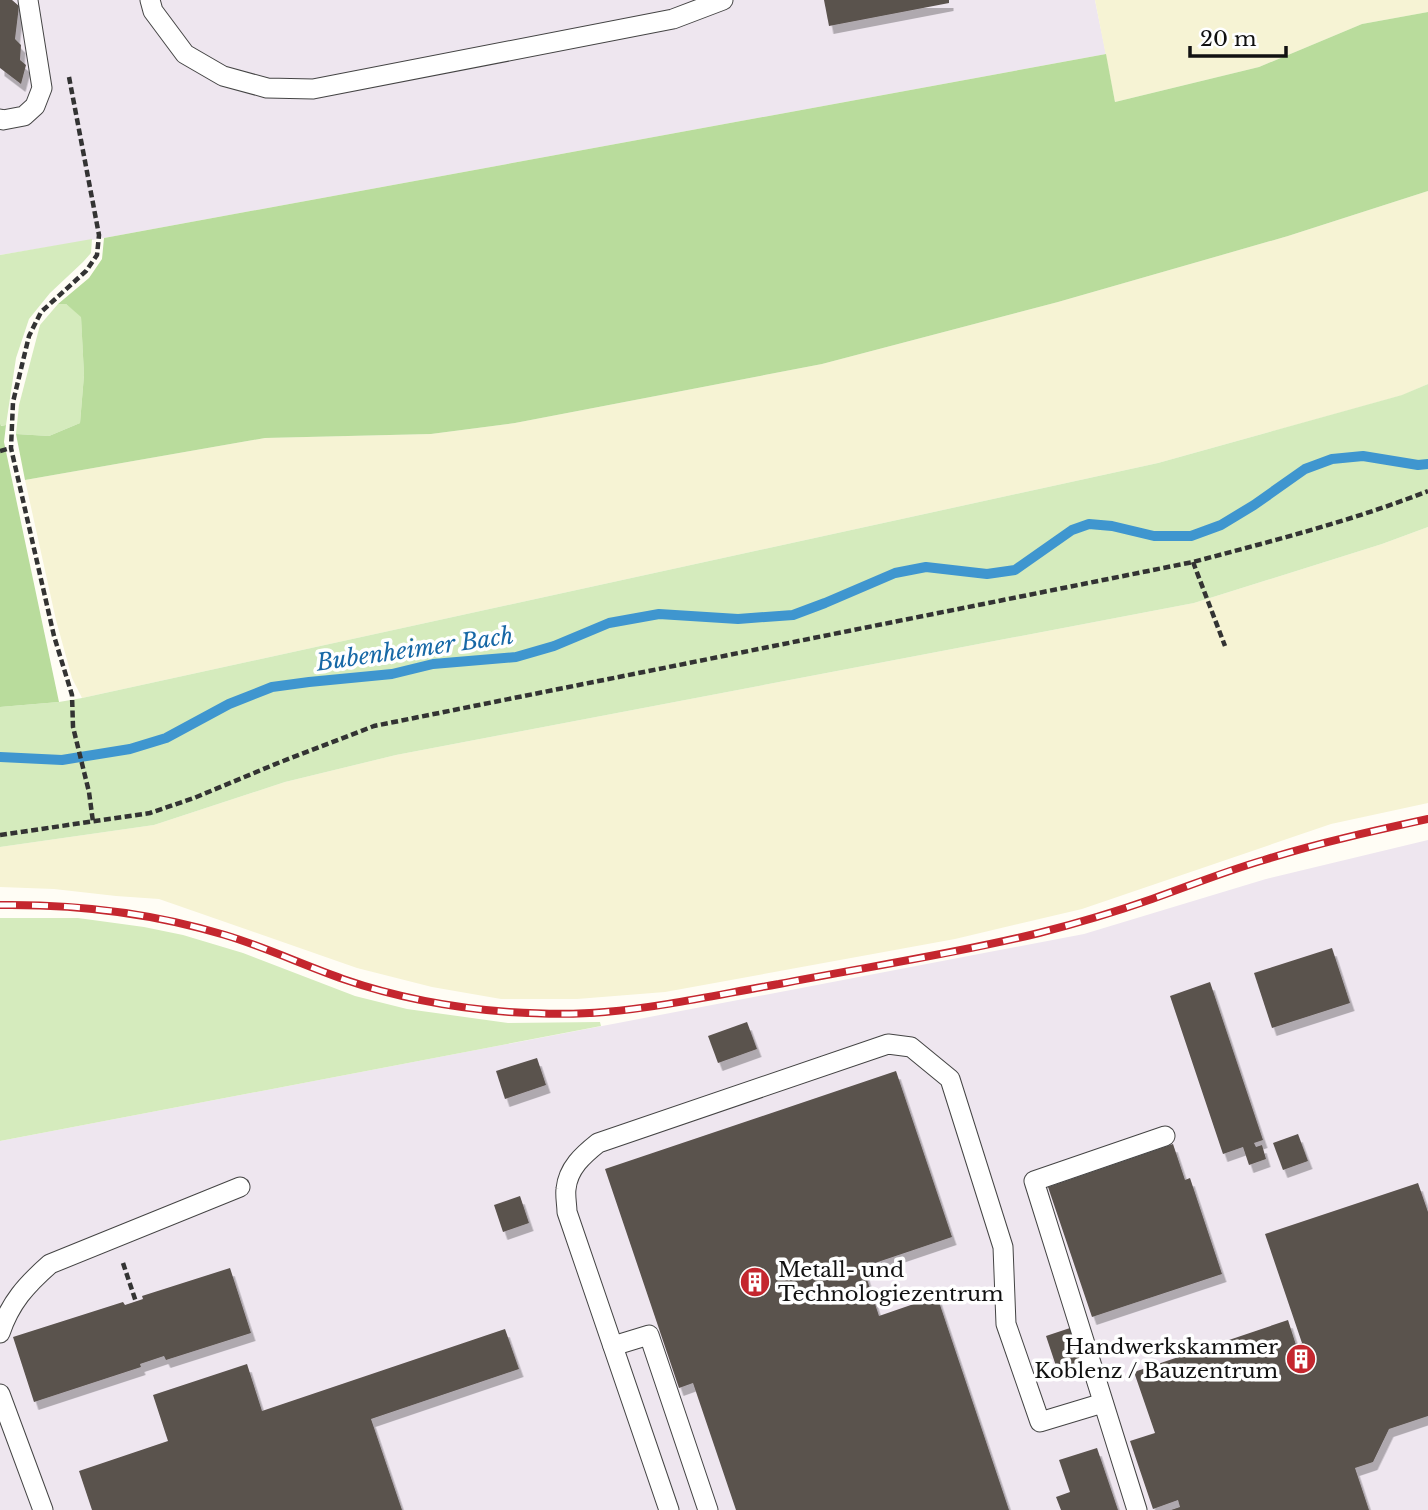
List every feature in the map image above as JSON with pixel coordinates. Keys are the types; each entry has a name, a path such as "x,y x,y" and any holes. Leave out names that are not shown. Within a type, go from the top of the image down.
{"lane":[{"path":"0,119 23,116 35,106 42,88 28,0"},
{"path":"150,0 153,11 185,54 223,76 267,89 313,89 673,19 723,0"},
{"path":"668,1510 567,1212 566,1189 571,1173 580,1158 598,1143 888,1044 911,1047 950,1079 1003,1247 1006,1324 1040,1422 1103,1403"},
{"path":"1137,1510 1034,1181 1166,1136"},
{"path":"0,1333 16,1299 50,1264 240,1187"},
{"path":"613,1346 649,1335 708,1510"},
{"path":"0,1394 43,1510"}],"path":[{"path":"67,65 99,235 97,255 86,271 41,312 29,336 13,402 12,448 54,636 72,695 73,727 89,792 93,822"},
{"path":"0,450 12,448"},
{"path":"0,835 150,813 374,726 1193,562 1311,530 1428,491"},
{"path":"1193,562 1225,646"},
{"path":"115,1238 136,1302"}],"shaded area":[{"path":"0,0 1095,0 1106,54 0,255"},
{"path":"1095,0 1428,0 1428,12 1362,24 1259,67 1115,102"},
{"path":"1428,191 1428,384 1403,395 1158,463 82,698 72,678 56,620 25,480 265,438 431,434 515,423 822,364 1058,302 1288,236"},
{"path":"1428,527 1428,803 1331,824 1082,909 955,939 665,992 577,999 501,999 432,987 357,968 159,899 0,887 0,847 154,825 285,782 396,755 1194,603"},
{"path":"1428,840 1428,1510 0,1510 0,1141 1084,934 1266,879"}],"green space":[{"path":"1428,12 1428,191 1288,236 1058,302 822,364 515,423 431,434 265,438 25,480 16,434 49,436 80,423 84,375 81,317 66,304 58,304 89,278 102,259 104,238 1106,54 1115,102 1259,67 1362,24"},
{"path":"92,239 91,253 50,293 29,319 16,358 6,425 0,426 0,255"},
{"path":"58,304 66,304 81,316 84,375 80,423 49,436 16,434 19,405 40,325"},
{"path":"1428,384 1428,527 1382,544 1194,603 396,755 285,782 154,825 0,847 0,707 82,698 1158,463 1402,395"},
{"path":"0,424 6,425 4,442 59,702 0,707"},
{"path":"0,918 78,918 183,935 243,953 355,996 407,1009 508,1023 600,1022 601,1026 0,1141"}],"building":[{"path":"0,0 12,0 19,6 15,39 21,45 20,60 26,65 21,84 0,68"},
{"path":"824,0 949,0 949,3 829,26"},
{"path":"1332,948 1350,1003 1272,1028 1254,973"},
{"path":"1210,982 1263,1140 1254,1143 1256,1147 1262,1145 1266,1159 1249,1165 1243,1147 1223,1154 1170,996"},
{"path":"747,1022 757,1049 718,1063 708,1036"},
{"path":"537,1058 546,1085 505,1099 496,1071"},
{"name":"Metall- und Technologiezentrum","path":"896,1071 952,1237 863,1267 879,1316 937,1296 1009,1510 736,1510 693,1383 679,1388 605,1169"},
{"path":"1298,1134 1308,1161 1283,1170 1273,1143"},
{"path":"1173,1144 1185,1180 1190,1178 1222,1274 1092,1317 1048,1187"},
{"name":"Handwerkskammer Koblenz / Bauzentrum","path":"1418,1183 1428,1212 1428,1416 1389,1429 1373,1462 1355,1468 1369,1510 1171,1510 1180,1507 1178,1500 1153,1509 1130,1441 1155,1433 1134,1372 1288,1320 1296,1345 1302,1343 1265,1234"},
{"path":"520,1196 529,1223 503,1232 494,1205"},
{"path":"230,1268 251,1333 166,1360 164,1356 140,1364 141,1367 34,1402 13,1337 123,1302 125,1305 143,1299 142,1296"},
{"path":"1073,1327 1084,1360 1057,1369 1046,1336"},
{"path":"505,1329 519,1369 371,1419 402,1510 92,1510 79,1471 168,1441 153,1395 247,1364 262,1411"},
{"path":"1097,1448 1118,1510 1061,1510 1056,1497 1070,1492 1059,1460"}],"waterway":[{"name":"Bubenheimer Bach","path":"0,757 62,760 130,749 166,738 229,704 272,687 392,674 433,664 516,657 554,646 609,623 659,614 738,619 793,615 895,573 926,567 987,574 1015,570 1072,530 1089,524 1112,526 1154,536 1191,536 1221,525 1305,469 1332,459 1363,456 1418,465 1428,464"}],"railway":[{"path":"0,905 114,911 198,927 328,974 424,1001 509,1012 593,1013 692,1000 1007,941 1110,913 1284,854 1428,819"}],"place":[{"name":"Metall- und Technologiezentrum","path":"755,1282"},
{"name":"Handwerkskammer Koblenz / Bauzentrum","path":"1301,1359"}]}
